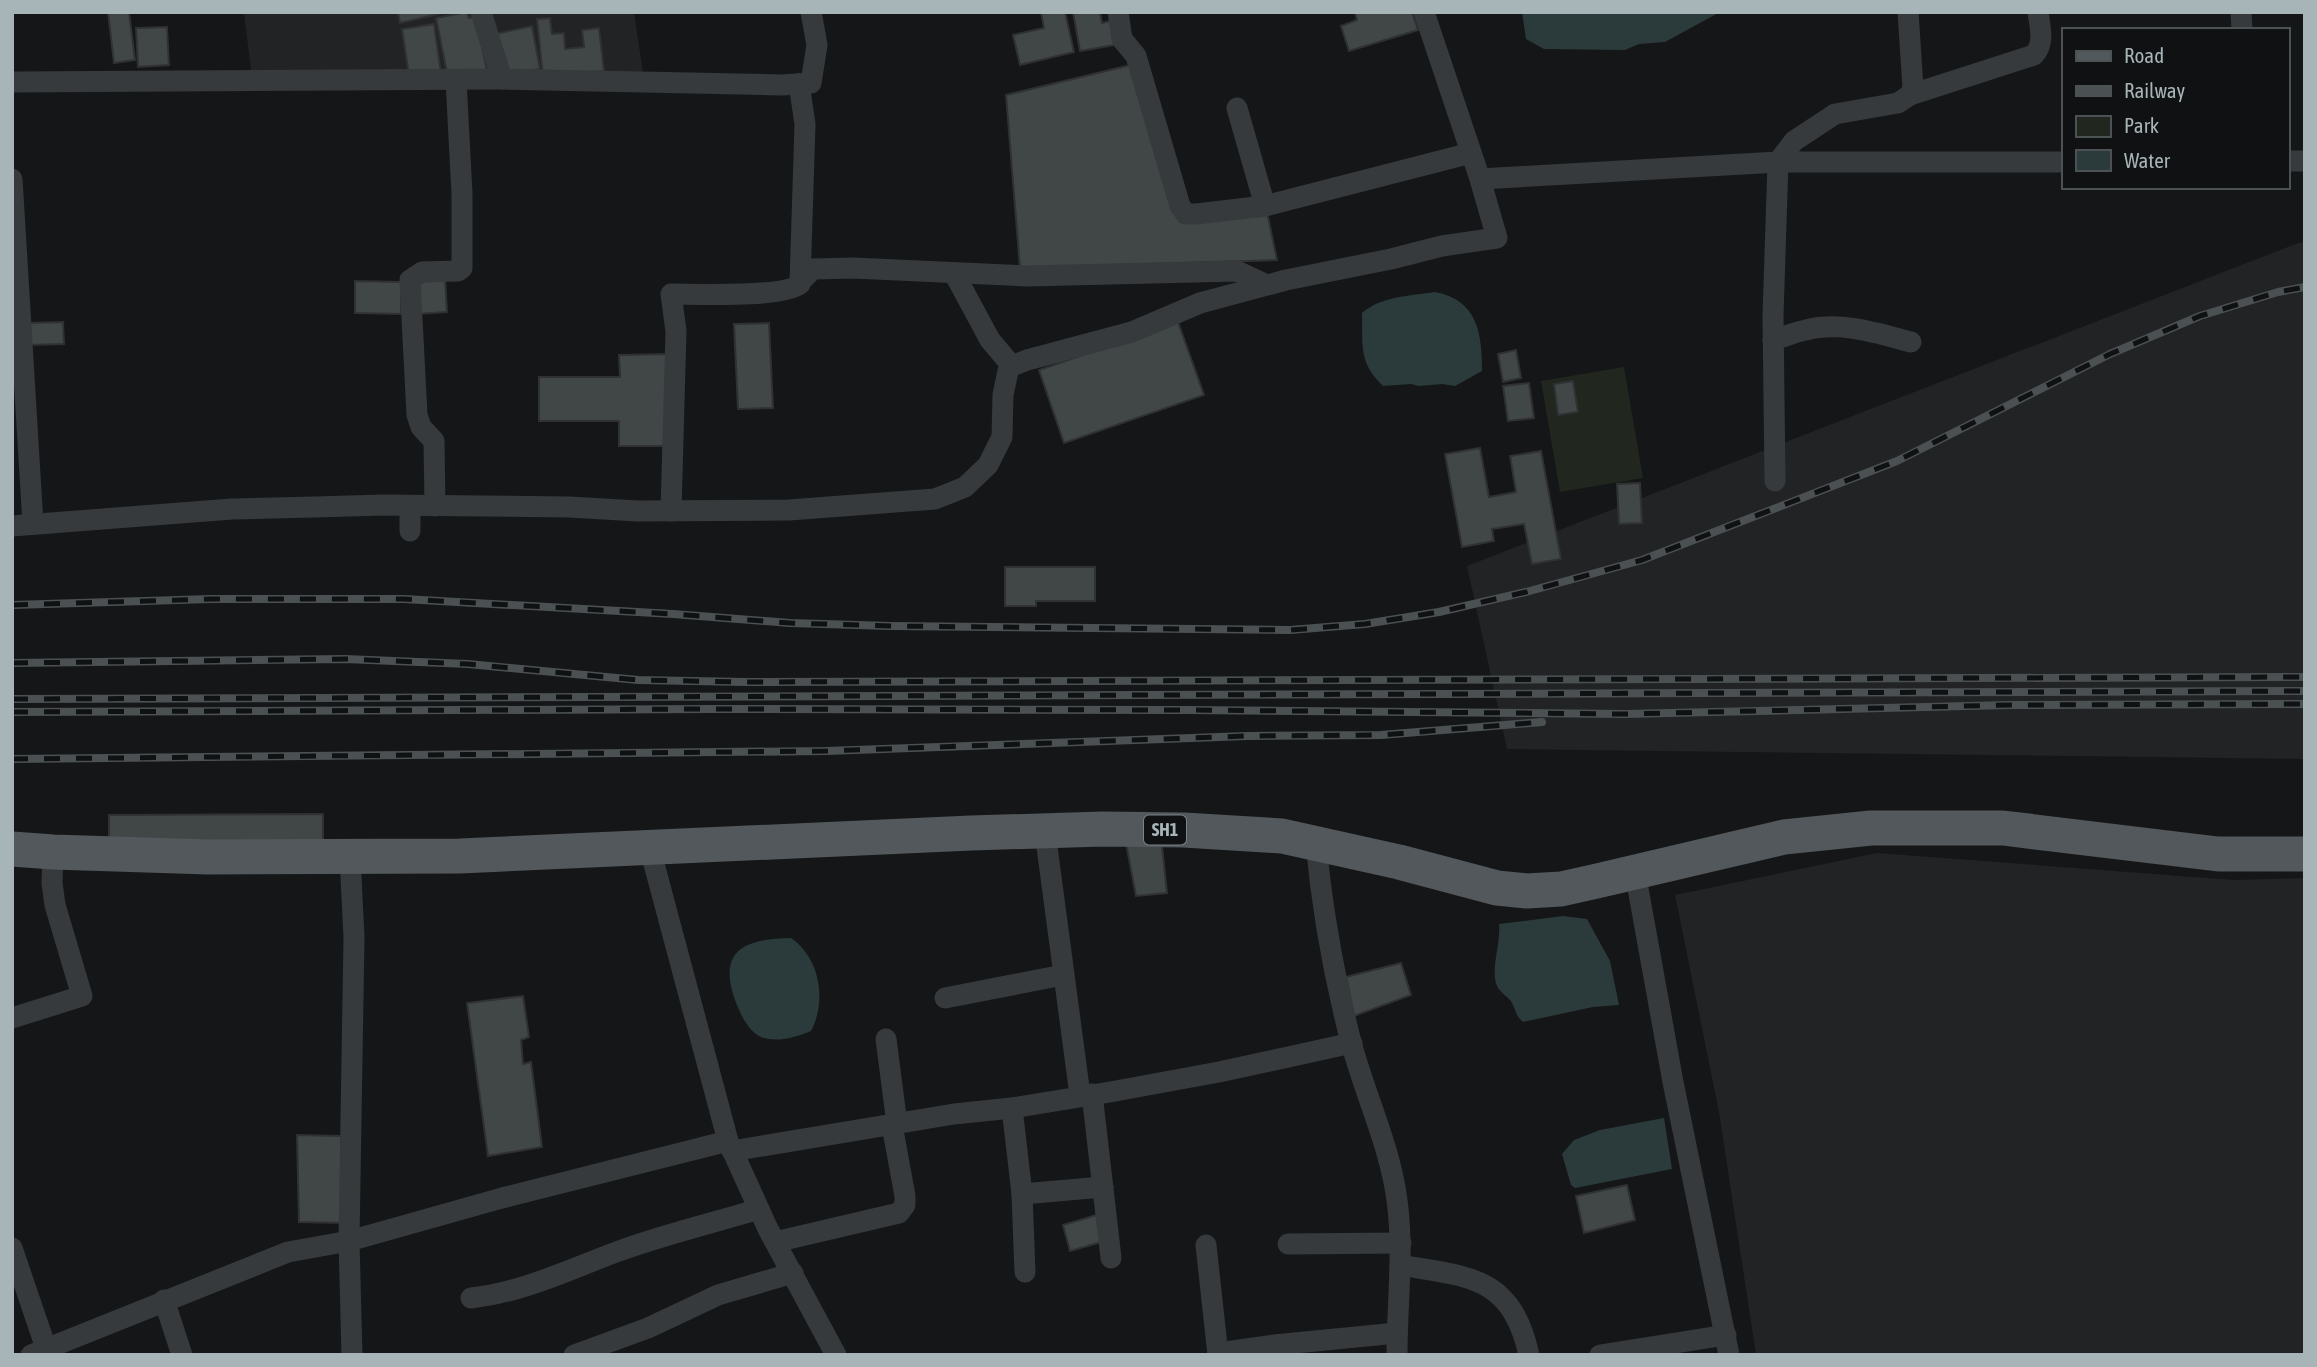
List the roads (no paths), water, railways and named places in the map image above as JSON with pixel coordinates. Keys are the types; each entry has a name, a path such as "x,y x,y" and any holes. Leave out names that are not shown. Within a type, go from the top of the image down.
{"main road":[{"name":"SH1","path":"12,849 184,856 460,856 1103,829 1184,830 1282,836 1316,842 1497,887 1527,891 1560,889 1784,837 1871,828 2003,828 2218,854 2305,853"}],"street":[{"path":"481,12 502,79"},
{"path":"12,82 502,79 772,85 811,83 817,45 811,12"},
{"path":"1118,12 1122,39 1136,56 1180,206 1185,214 1265,206 1471,153"},
{"path":"12,179 23,525 232,509 384,505 569,506 638,511 789,510 935,499 965,487 988,465 1002,437 1003,395 1008,371 1027,359 1132,332 1200,303 1267,285 1391,260 1442,246 1497,238 1424,12"},
{"path":"1908,12 1913,88 1910,95"},
{"path":"1775,481 1773,340 1778,162 1794,141 1835,114 1898,103 1910,95 2034,55 2040,48 2038,12"},
{"path":"435,506 434,441 421,427 417,415 410,280 422,272 458,271 462,268 462,194 456,80"},
{"path":"799,84 805,124 800,282"},
{"path":"1237,108 1265,206"},
{"path":"1480,179 1778,162 2062,162"},
{"path":"671,511 676,331 670,287 770,291 794,289 813,269 853,268 1027,276 1237,271 1267,285"},
{"path":"954,273 990,340 1012,366"},
{"path":"1773,340 1808,329 1833,327 1860,329 1911,342"},
{"path":"410,506 410,531"},
{"path":"1045,832 1063,975 1103,1187 1111,1258"},
{"path":"1316,842 1326,929 1352,1043 1397,1198 1401,1243 1397,1355"},
{"path":"650,849 730,1146 775,1242 836,1355"},
{"path":"12,1018 82,996 55,905 52,883 53,852"},
{"path":"350,857 354,937 349,1241 352,1355"},
{"path":"1600,1355 1728,1345 1673,1082 1635,872"},
{"path":"945,998 1063,975"},
{"path":"775,1242 899,1213 905,1205 886,1039"},
{"path":"12,1248 53,1349 164,1300 288,1252 349,1241 502,1198 730,1146 1012,1108 1219,1072 1352,1043"},
{"path":"1012,1108 1022,1194 1025,1272"},
{"path":"1022,1194 1103,1187"},
{"path":"471,1298 533,1285 619,1251 759,1209"},
{"path":"1288,1244 1401,1243"},
{"path":"1206,1245 1218,1354 1274,1345 1397,1333"},
{"path":"1400,1265 1469,1277 1490,1287 1505,1300 1515,1314 1529,1355"},
{"path":"574,1355 648,1328 718,1295 793,1273"},
{"path":"164,1300 181,1354"}],"water":[{"path":"1522,12 1720,12 1665,42 1639,44 1625,50 1544,49 1526,39"},
{"path":"1435,292 1460,303 1475,321 1481,344 1482,371 1455,386 1383,386 1366,361 1362,344 1362,313 1387,300"},
{"path":"1563,916 1587,919 1610,961 1619,1005 1593,1007 1523,1022 1495,980 1499,924"},
{"path":"791,938 809,957 814,968 819,994 816,1019 811,1031 785,1039 765,1038 751,1029 742,1015 730,983 730,969 739,950 761,941"},
{"path":"1664,1118 1672,1169 1575,1188 1571,1185 1562,1154 1574,1140 1600,1130"}],"railway":[{"path":"12,605 211,599 404,599 790,623 891,626 1290,630 1365,624 1439,612 1526,592 1642,560 1897,461 2110,354 2200,316 2278,292 2305,287"},
{"path":"12,663 345,659 468,664 638,680 746,682 2305,677"},
{"path":"12,699 2305,691"},
{"path":"12,712 713,709 1625,714 2010,705 2305,704"},
{"path":"12,759 826,751 1247,736 1381,735 1542,722"}]}
